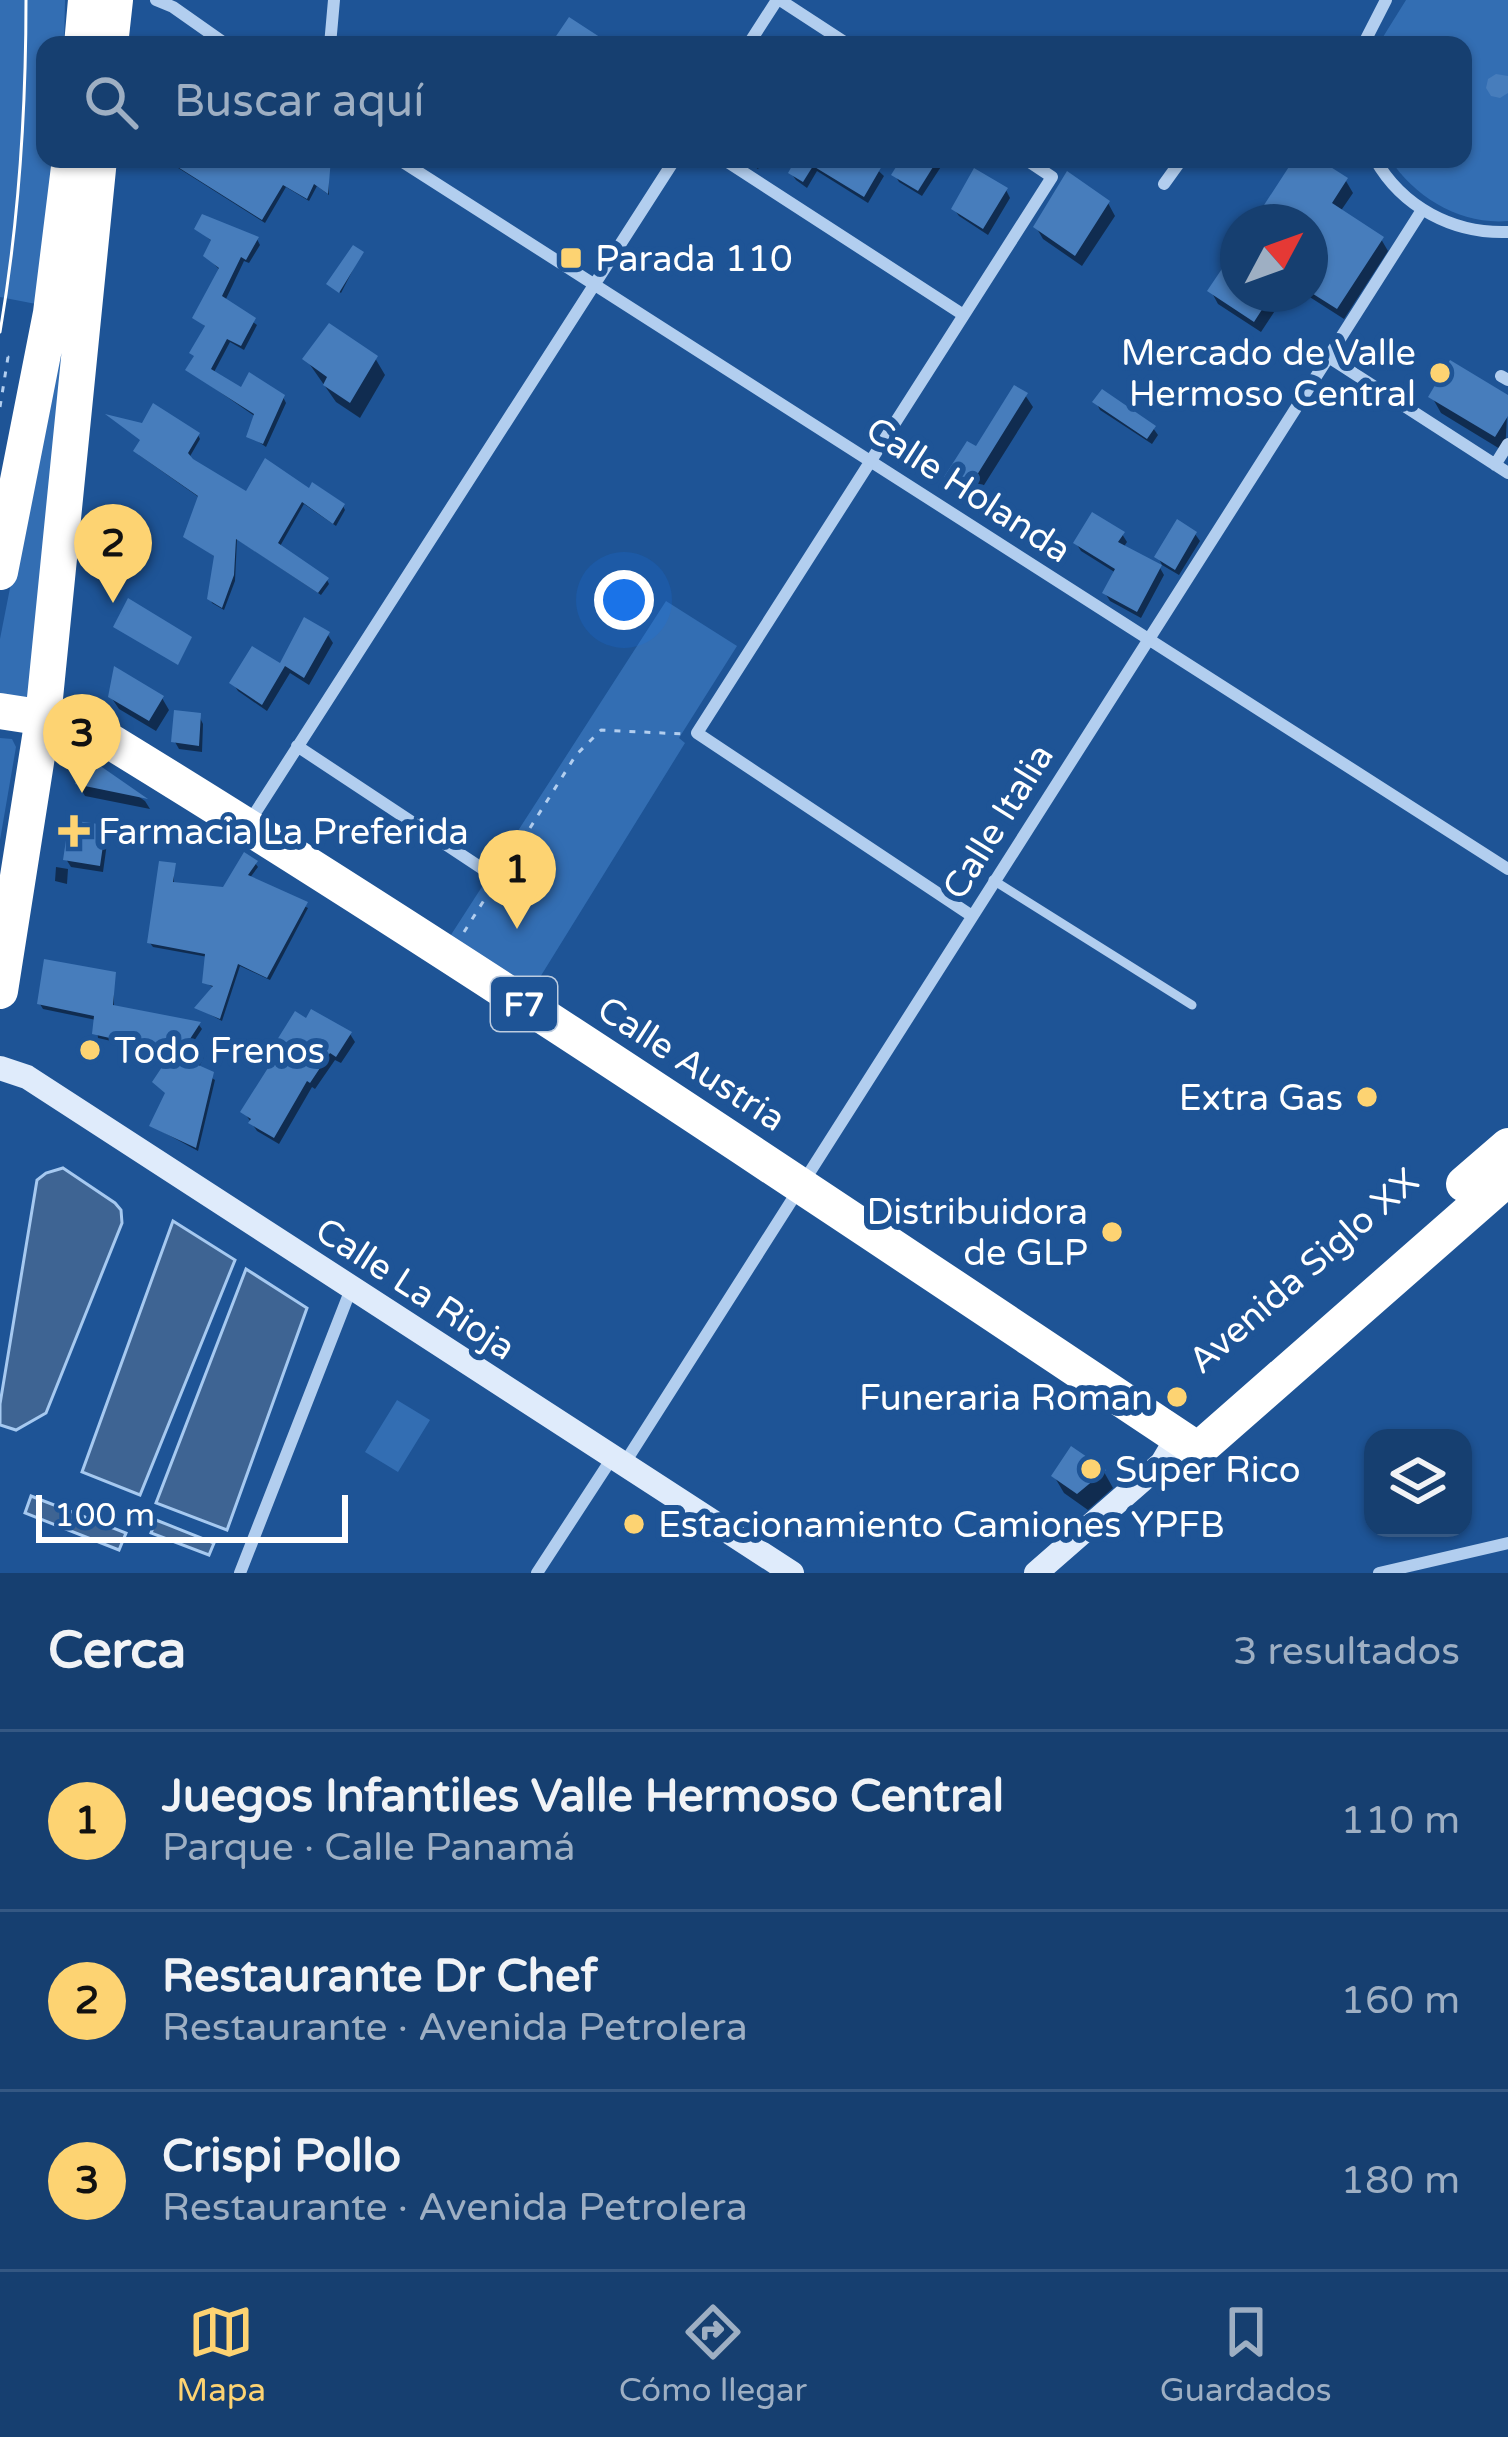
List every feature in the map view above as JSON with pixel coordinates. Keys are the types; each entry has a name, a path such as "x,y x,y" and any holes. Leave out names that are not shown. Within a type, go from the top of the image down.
{"highway":[{"path":"83,36 86,0"},
{"path":"111,36 115,0"},
{"path":"0,572 51,313 69,168"},
{"path":"0,991 43,718 98,168"},
{"name":"Calle Austria","path":"0,712 90,729 247,825 801,1183 1179,1450"},
{"name":"Avenida Siglo XX","path":"1179,1450 1490,1183 1508,1146"}],"street":[{"path":"156,0 214,36"},
{"path":"331,36 334,0"},
{"path":"754,36 778,0 835,36"},
{"path":"1366,36 1378,2"},
{"name":"Calle Holanda","path":"412,168 1508,869"},
{"path":"247,825 670,168"},
{"path":"737,168 962,314"},
{"path":"972,916 697,733 1052,177 1038,168"},
{"path":"1164,184 1176,168"},
{"path":"1381,168 1395,188 1422,210 1458,227 1508,232"},
{"name":"Calle Italia","path":"537,1573 618,1461 801,1183 1422,210"},
{"path":"1330,358 1508,473"},
{"path":"1495,465 1508,444"},
{"path":"297,746 497,879"},
{"name":"Calle La Rioja","path":"0,1068 27,1077 792,1573"},
{"path":"240,1573 351,1289"},
{"name":"Avenida Siglo XX","path":"1036,1573 1179,1450"},
{"path":"1471,1552 1508,1533"},
{"path":"1379,1573 1508,1543"}],"lane":[{"path":"993,880 1192,1005"}],"path":[{"path":"0,366 2,356 8,357 0,407"},
{"path":"448,956 577,755 601,730 697,733"}],"shaded area":[{"path":"0,0 65,0 64,36 36,36 36,168 56,168 41,305 0,297"},
{"path":"1406,0 1508,0 1508,221 1473,218 1441,206 1396,168 1472,168 1472,36 1384,36"},
{"path":"80,168 30,698 0,694 0,639 53,369"},
{"path":"666,601 737,646 679,738 685,743 529,995 447,941"},
{"path":"0,738 12,739 16,747 0,840"},
{"path":"63,1168 115,1203 122,1223 46,1413 16,1430 0,1425 0,1404 37,1180"},
{"path":"173,1221 235,1260 140,1495 82,1472"},
{"path":"246,1269 307,1308 227,1530 156,1503"},
{"path":"397,1400 430,1420 398,1472 365,1452"},
{"path":"31,1496 126,1533 119,1550 25,1513"},
{"path":"156,1520 214,1543 209,1555 151,1533"}],"building":[{"path":"569,17 598,36 556,36"},
{"path":"1496,74 1508,76 1508,93 1500,98 1491,96 1486,88 1488,79"},
{"path":"179,168 330,168 328,194 314,184 307,199 283,185 262,220"},
{"path":"791,168 812,168 803,182 788,173"},
{"path":"816,168 881,168 864,197"},
{"path":"895,168 932,168 918,191 891,175"},
{"path":"974,168 1008,188 983,229 951,209"},
{"path":"1288,168 1332,168 1348,178 1332,203 1384,237 1337,309 1328,303 1328,204 1265,204"},
{"path":"1067,171 1110,201 1075,256 1033,227"},
{"path":"202,214 259,237 246,260 241,257 222,296 256,318 241,346 227,339 211,369 241,387 249,372 285,395 263,444 246,437 254,414 185,370 205,326 192,318 219,268 203,256 211,240 194,229"},
{"path":"353,245 364,252 339,293 326,284"},
{"path":"1220,272 1220,300 1207,291"},
{"path":"1239,312 1260,312 1254,322"},
{"path":"329,323 378,356 350,403 323,385 327,377 302,359"},
{"path":"1450,360 1508,395 1508,416 1495,437 1428,397"},
{"path":"1014,385 1028,393 967,491 944,477 967,441 976,446"},
{"path":"1102,389 1156,426 1147,439 1092,402"},
{"path":"153,403 200,433 188,453 193,459 246,491 265,458 309,488 312,482 345,504 333,524 302,502 278,543 329,578 318,593 236,539 234,575 222,608 207,599 214,556 183,537 198,496 133,451 140,440 105,414 142,423"},
{"path":"1092,512 1125,532 1118,542 1162,565 1137,612 1102,593 1115,569 1073,543"},
{"path":"1177,519 1197,532 1175,570 1154,557"},
{"path":"128,598 192,637 178,665 113,627"},
{"path":"304,617 330,632 304,678 285,666 262,705 229,683 252,646 280,663"},
{"path":"114,666 164,696 149,721 108,697"},
{"path":"174,710 201,713 199,746 171,742"},
{"path":"91,763 148,799 75,784 82,767"},
{"path":"69,820 106,825 100,866 63,860"},
{"path":"244,852 258,861 248,875 308,902 267,978 238,964 220,1019 194,1008 213,986 202,983 205,954 147,943 159,861 176,863 173,882 223,887"},
{"path":"44,959 116,972 113,1005 201,1022 188,1042 203,1050 196,1064 214,1072 196,1148 149,1126 165,1093 152,1082 172,1052 92,1034 94,1016 37,1004"},
{"path":"311,1009 352,1032 336,1057 330,1053 307,1081 274,1138 248,1123 251,1119 240,1112 273,1060 267,1056 295,1011 306,1018"},
{"path":"1071,1446 1106,1470 1077,1494 1051,1476"}],"tram line":[{"path":"0,332 20,166 26,0"}],"place":[{"name":"Parada 110","path":"571,258"},
{"name":"Mercado de Valle Hermoso Central","path":"1440,373"},
{"name":"Restaurante Dr Chef","path":"113,603"},
{"name":"Crispi Pollo","path":"82,793"},
{"name":"Farmacia La Preferida","path":"74,831"},
{"name":"Juegos Infantiles Valle Hermoso Central","path":"517,929"},
{"name":"Todo Frenos","path":"90,1050"},
{"name":"Extra Gas","path":"1367,1097"},
{"name":"Distribuidora de GLP","path":"1112,1232"},
{"name":"Funeraria Roman","path":"1177,1397"},
{"name":"Super Rico","path":"1091,1469"},
{"name":"Estacionamiento Camiones YPFB","path":"634,1524"}]}
